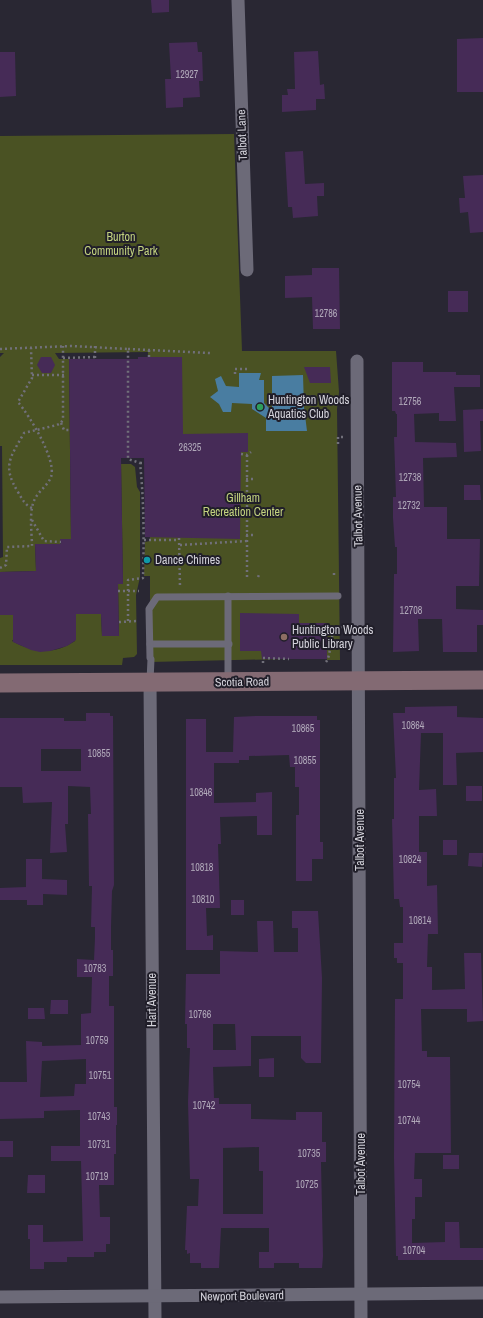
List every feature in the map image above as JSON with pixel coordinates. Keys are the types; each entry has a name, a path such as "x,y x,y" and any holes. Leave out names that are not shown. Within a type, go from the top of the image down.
{"street":[{"name":"Talbot Lane","path":"238,0 247,270"},
{"name":"Talbot Avenue","path":"357,362 361,1318"},
{"name":"Scotia Road","path":"0,683 483,680"},
{"name":"Hart Avenue","path":"150,682 155,1318"},
{"name":"Newport Boulevard","path":"0,1297 154,1297 483,1293"}],"lane":[{"path":"228,596 228,682"},
{"path":"150,682 151,659 149,609 157,597 338,596"},
{"path":"150,644 229,644"}],"path":[{"path":"63,346 63,420 61,423 64,430 70,430"},
{"path":"64,358 95,358 95,346"},
{"path":"0,349 95,346 210,353"},
{"path":"0,568 6,565 8,547 32,546 32,508 36,497 51,476 51,465 37,431 28,415 18,402 32,376 31,348"},
{"path":"128,349 128,459 144,463"},
{"path":"149,350 149,357"},
{"path":"235,374 235,369 250,369"},
{"path":"32,376 64,375"},
{"path":"32,508 26,506 9,476 8,466 11,457 24,433 37,431 61,423"},
{"path":"241,454 247,455 251,452"},
{"path":"247,455 247,577"},
{"path":"128,622 128,580 143,578 143,489 140,463"},
{"path":"246,479 254,479"},
{"path":"32,520 44,540 60,542"},
{"path":"246,535 255,535"},
{"path":"144,540 179,539 180,588"},
{"path":"180,545 246,540"},
{"path":"118,592 139,591"},
{"path":"119,622 138,622"},
{"path":"326,662 329,658 332,635 336,629 342,627"},
{"path":"263,663 264,658 289,659 289,663"}],"green space":[{"path":"234,134 242,351 336,351 339,392 337,409 340,660 327,660 327,658 150,662 150,576 144,576 145,542 150,541 148,352 55,353 59,359 69,359 71,539 61,539 60,544 35,544 36,571 0,572 0,558 3,557 2,446 0,446 0,357 4,353 0,353 0,136"},
{"path":"121,464 131,464 135,467 137,487 140,492 140,577 136,595 137,654 134,657 123,658 122,665 0,665 0,615 13,615 20,631 12,641 36,650 44,651 59,649 75,641 76,614 101,614 102,636 119,636 118,584 123,584"}],"water":[{"path":"239,373 261,373 259,380 264,380 264,403 269,408 272,408 272,376 303,375 304,407 307,431 266,431 266,418 252,409 252,404 232,403 231,412 223,412 219,404 210,397 218,391 215,379 221,376 226,386 239,387"}],"building":[{"path":"151,0 169,0 169,12 152,13"},
{"path":"483,38 483,92 457,92 457,39"},
{"path":"197,42 198,52 202,52 203,81 199,81 200,97 183,98 183,107 166,108 165,79 171,79 169,43"},
{"path":"318,51 320,85 324,84 325,99 316,99 316,110 282,112 282,95 288,95 287,89 295,89 294,52"},
{"path":"0,52 15,52 16,96 0,97"},
{"path":"303,151 305,184 324,183 324,196 317,196 318,216 293,218 292,207 288,207 285,152"},
{"path":"483,175 483,232 470,233 468,212 460,213 459,198 465,198 463,176"},
{"path":"312,268 339,268 340,329 313,329 312,297 285,298 285,276 312,275"},
{"path":"448,291 468,291 468,312 448,312"},
{"path":"41,357 51,357 55,365 51,373 42,373 37,365"},
{"path":"138,357 182,357 183,434 248,433 248,452 241,452 240,539 145,537 144,458 121,458 123,584 118,584 119,636 102,636 101,614 76,614 76,640 67,646 50,651 40,652 31,650 13,642 13,615 0,615 0,572 36,571 35,544 61,544 60,539 71,539 69,359 138,359"},
{"path":"392,362 423,362 423,372 456,372 456,375 480,375 480,387 454,387 456,421 439,421 439,413 414,414 415,442 456,443 457,457 423,458 424,507 447,507 447,539 480,539 479,586 456,586 456,609 483,610 483,625 477,625 477,652 443,652 442,619 418,619 419,651 393,652 394,574 397,574 397,547 395,547 393,497 396,497 394,437 397,437 397,414 395,411 392,411"},
{"path":"304,367 330,367 331,383 310,383"},
{"path":"483,409 483,421 480,421 481,451 464,452 463,410"},
{"path":"464,485 480,485 481,500 464,500"},
{"name":"Huntington Woods Public Library","path":"240,613 299,614 299,623 327,623 327,659 262,659 261,651 240,651"},
{"path":"457,706 457,717 483,718 483,752 456,753 457,785 443,785 443,733 421,733 419,790 436,789 437,816 419,816 419,852 427,852 427,886 437,885 438,934 428,934 427,967 432,967 432,990 465,989 464,953 481,953 483,1021 467,1022 467,1009 421,1009 422,1051 427,1051 427,1057 450,1057 451,1153 415,1153 414,1179 422,1179 422,1197 415,1197 415,1219 412,1219 412,1243 445,1242 445,1222 459,1222 460,1248 483,1248 483,1260 398,1260 398,1256 396,1256 394,1157 395,999 403,999 403,963 397,963 397,958 394,958 394,943 403,943 403,907 400,907 399,899 394,899 392,819 394,819 394,778 396,778 393,713 405,713 405,707"},
{"path":"86,713 110,713 110,716 113,716 114,885 112,891 111,950 113,950 113,976 109,976 109,1006 114,1006 114,1107 117,1107 117,1125 116,1154 114,1154 114,1185 99,1185 100,1217 110,1217 110,1244 106,1244 106,1252 94,1252 94,1257 67,1257 67,1262 44,1262 44,1269 30,1269 30,1239 28,1239 28,1225 43,1225 43,1242 83,1241 81,1161 51,1161 51,1146 80,1146 80,1110 44,1111 44,1118 0,1119 0,1082 27,1082 26,1041 42,1042 42,1046 81,1045 81,1014 91,1013 92,977 77,977 77,959 94,960 95,927 91,927 92,886 89,886 88,814 91,814 90,787 68,786 68,824 65,824 67,852 50,853 52,802 23,803 22,787 0,787 0,718 64,718 64,721 86,721","holes":["41,749 81,749 81,771 41,771","86,1059 86,1084 75,1084 74,1096 40,1097 42,1061"]},
{"path":"317,716 317,720 320,720 320,842 323,842 323,859 312,859 312,881 296,881 296,815 299,815 299,787 295,787 295,767 290,767 289,755 249,756 249,760 239,760 239,763 214,763 214,803 256,802 256,793 272,792 272,835 257,835 257,816 220,817 221,844 218,844 220,908 206,908 207,936 213,935 213,950 186,950 186,719 206,719 206,752 233,752 234,717"},
{"path":"466,786 482,786 482,801 466,801"},
{"path":"443,840 457,840 457,855 443,855"},
{"path":"469,853 483,853 482,867 468,866"},
{"path":"26,859 42,859 42,879 67,880 67,895 43,894 43,905 27,905 27,900 0,900 0,888 26,887"},
{"path":"231,900 244,900 244,915 231,915"},
{"path":"292,911 318,911 322,978 321,1063 306,1063 301,1058 301,1036 251,1036 251,1066 213,1067 214,1098 219,1098 219,1104 251,1104 251,1119 296,1120 296,1112 322,1112 322,1142 326,1142 326,1162 321,1162 322,1268 299,1268 299,1263 274,1263 274,1268 259,1268 259,1252 269,1252 269,1228 221,1228 219,1268 201,1268 201,1263 190,1263 190,1253 187,1254 187,1250 185,1250 187,1206 198,1206 199,1179 190,1179 188,1102 190,1048 187,1048 187,1024 185,1024 186,974 220,974 220,951 258,952 257,921 273,921 274,952 298,952 298,928 292,928","holes":["213,1024 235,1024 236,1050 213,1050","259,1147 259,1171 263,1171 263,1214 223,1214 223,1148"]},
{"path":"51,1000 68,1000 68,1014 50,1014"},
{"path":"28,1008 44,1008 45,1019 28,1019"},
{"path":"274,1058 274,1077 259,1077 259,1059"},
{"path":"0,1141 13,1141 13,1157 0,1157"},
{"path":"443,1155 459,1155 459,1169 443,1169"},
{"path":"28,1175 45,1175 45,1193 27,1193"}],"place":[{"name":"Huntington Woods Aquatics Club","path":"260,407"},
{"name":"Dance Chimes","path":"147,560"},
{"name":"Huntington Woods Public Library","path":"284,637"}],"park label":[{"name":"Burton Community Park","path":"121,244"},
{"name":"Gillham Recreation Center","path":"243,505"}]}
